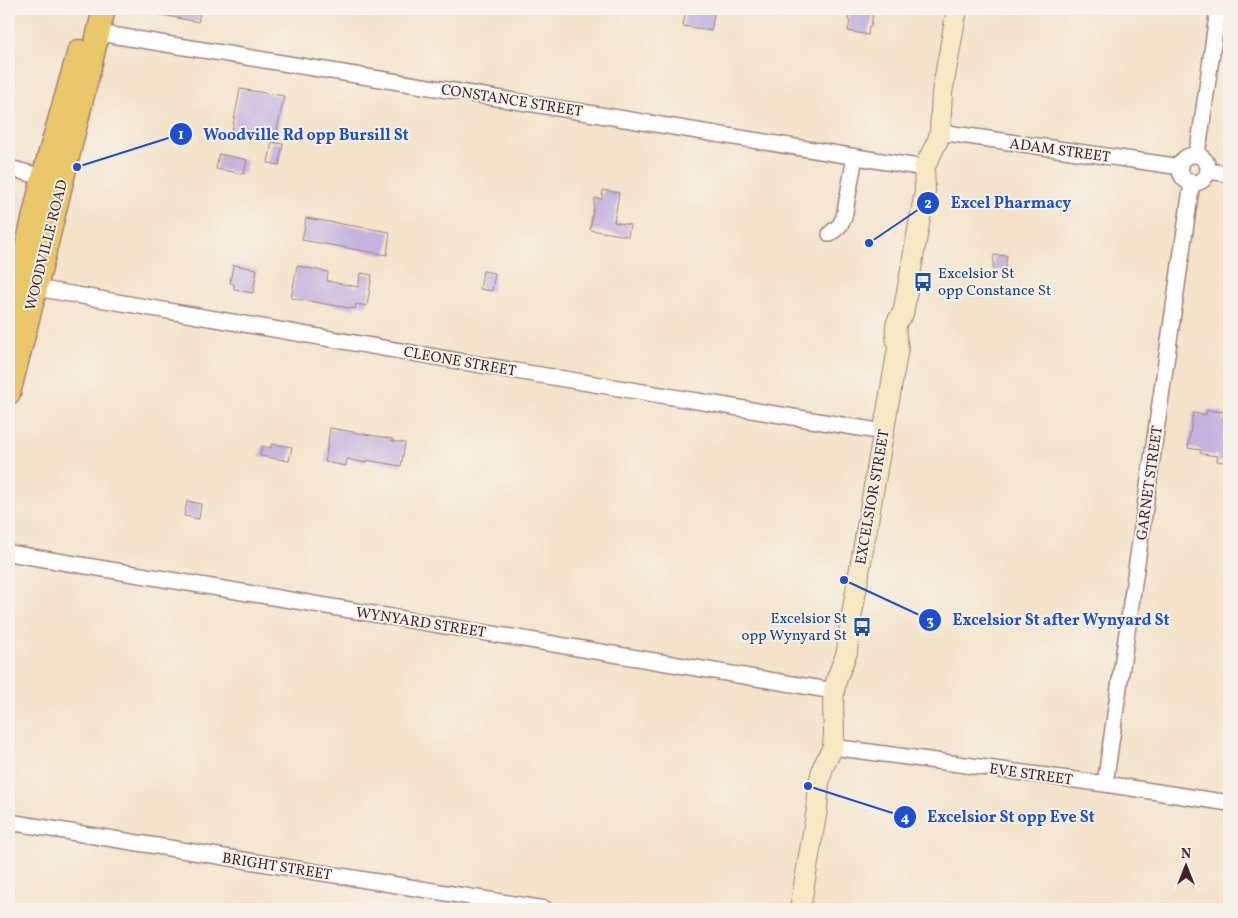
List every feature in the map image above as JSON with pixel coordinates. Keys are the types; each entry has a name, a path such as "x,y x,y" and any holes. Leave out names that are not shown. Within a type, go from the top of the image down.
{"main road":[{"name":"WOODVILLE ROAD","path":"9,321 43,176 89,9"},
{"name":"WOODVILLE ROAD","path":"9,393 104,9"}],"street":[{"name":"EXCELSIOR STREET","path":"800,909 817,809 819,783 823,767 833,747 834,691 847,652 849,631 884,432 898,348 895,330 896,321 903,314 923,202 924,168 940,132 942,93 957,9"},
{"path":"1196,155 1218,9"},
{"name":"CONSTANCE STREET","path":"99,32 924,168"},
{"name":"ADAM STREET","path":"940,132 1181,167"},
{"path":"1196,155 1204,159 1207,163 1208,171 1204,179 1192,182 1182,175 1181,167 1187,157 1196,155"},
{"path":"830,234 840,225 844,217 855,157"},
{"path":"9,168 43,176"},
{"path":"1208,171 1229,174"},
{"name":"GARNET STREET","path":"1105,784 1192,182"},
{"name":"CLEONE STREET","path":"36,288 497,368 884,432"},
{"name":"WYNYARD STREET","path":"9,553 834,691"},
{"name":"EVE STREET","path":"833,747 1229,803"},
{"name":"BRIGHT STREET","path":"9,822 546,909"}],"shaded area":[{"path":"9,191 23,195 9,253"}],"building":[{"path":"157,9 201,9 198,22 157,14"},
{"path":"686,9 715,9 711,31 683,26"},
{"path":"850,9 870,9 869,13 873,13 868,35 848,31"},
{"path":"240,89 284,96 275,141 232,131"},
{"path":"272,142 283,144 279,165 268,163"},
{"path":"219,154 247,160 244,174 216,169"},
{"path":"603,190 619,193 614,222 630,225 628,236 590,230 595,198 602,199"},
{"path":"306,218 390,232 387,255 302,240"},
{"path":"994,255 1007,256 1005,270 993,269"},
{"path":"233,265 257,269 253,293 234,289 234,284 230,283"},
{"path":"297,266 328,272 327,281 358,287 361,273 372,275 367,306 356,304 355,309 291,298"},
{"path":"483,271 495,273 492,291 480,289"},
{"path":"1207,410 1224,412 1223,421 1228,421 1229,463 1217,461 1218,456 1202,454 1200,453 1201,450 1188,448 1193,413 1206,415"},
{"path":"330,428 393,439 392,441 405,443 401,466 366,460 366,463 347,459 346,466 325,462"},
{"path":"272,444 292,447 289,461 260,456 262,446 271,448"},
{"path":"187,501 201,504 199,519 184,516"}],"place":[{"name":"Woodville Rd opp Bursill St","path":"77,167"},
{"name":"Excel Pharmacy","path":"869,243"},
{"name":"Excelsior St opp Constance St","path":"923,282"},
{"name":"Excelsior St after Wynyard St","path":"844,580"},
{"name":"Excelsior St opp Wynyard St","path":"862,627"},
{"name":"Excelsior St opp Eve St","path":"808,786"}]}
